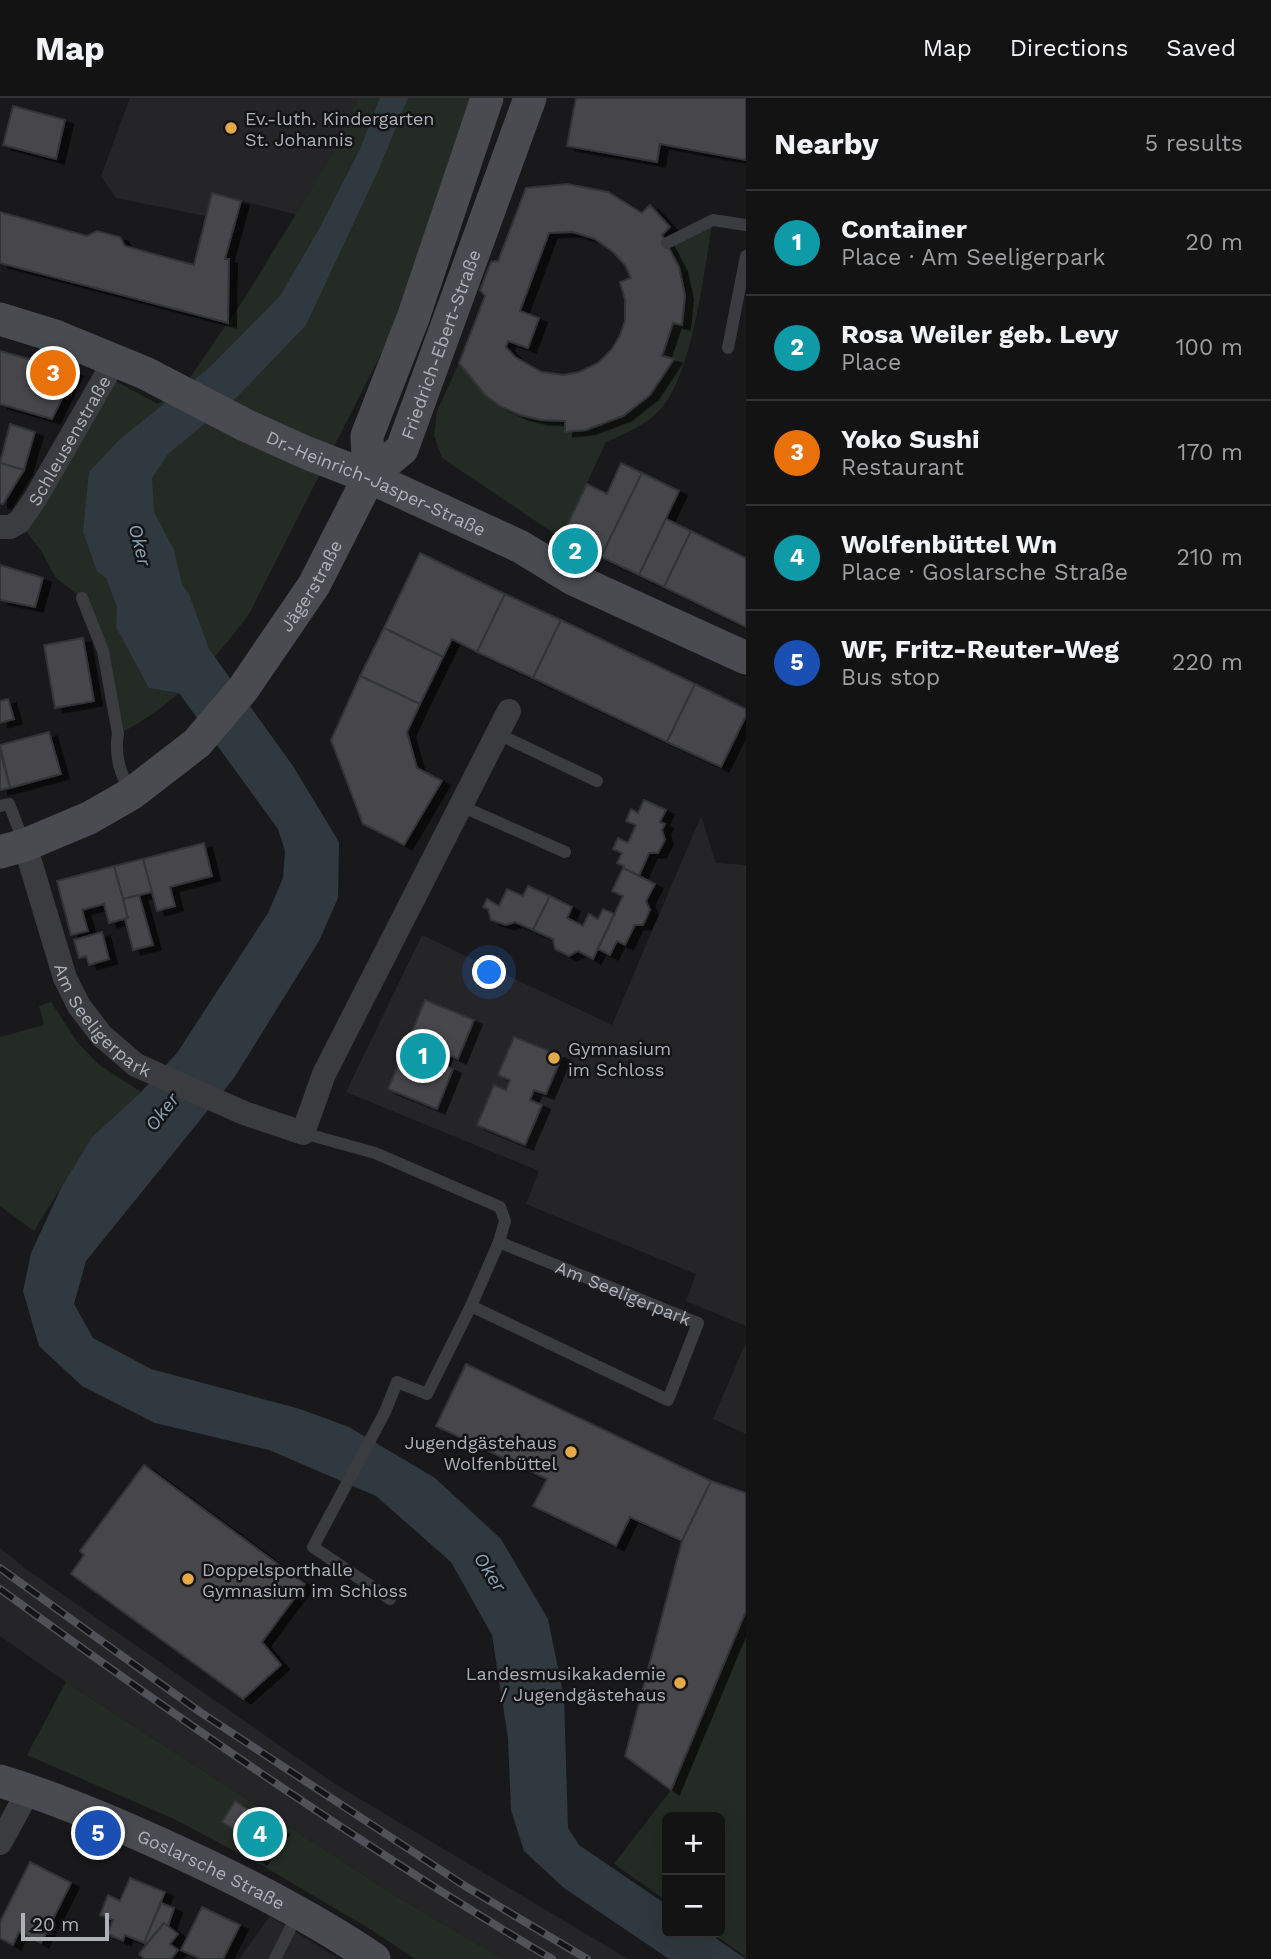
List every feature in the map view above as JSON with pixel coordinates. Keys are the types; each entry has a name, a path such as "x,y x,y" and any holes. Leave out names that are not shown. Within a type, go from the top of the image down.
{"main road":[{"name":"Friedrich-Ebert-Straße","path":"369,477 367,436 413,318 487,98"},
{"name":"Friedrich-Ebert-Straße","path":"369,477 402,449 530,98"},
{"name":"Dr.-Heinrich-Jasper-Straße","path":"0,320 55,336 115,360 246,425 369,477 521,547 573,579 746,658"},
{"name":"Jägerstraße","path":"131,794 197,743 243,689 314,585 369,477"},
{"path":"13,849 89,818 131,794"},
{"name":"Goslarsche Straße","path":"14,1785 104,1818 204,1863 298,1912 374,1959"}],"street":[{"name":"Schleusenstraße","path":"10,524 35,499 115,360"},
{"path":"303,1133 324,1074 509,711"},
{"name":"Am Seeligerpark","path":"13,849 79,1006 117,1051 136,1065 244,1113 303,1133"},
{"path":"0,1843 14,1785"}],"lane":[{"path":"667,243 713,220 746,225"},
{"path":"729,348 746,256"},
{"path":"82,598 103,651 118,734 118,768 131,794"},
{"path":"498,734 597,782"},
{"path":"0,806 9,804 13,849"},
{"path":"461,806 565,852"},
{"name":"Am Seeligerpark","path":"303,1133 375,1153 500,1206 505,1222 499,1242 698,1323 668,1400 471,1306"},
{"path":"390,1599 313,1546 385,1412 397,1382 427,1394 499,1242"},
{"path":"275,1959 298,1912"}],"shaded area":[{"name":"Ev.-luth. Kindergarten St. Johannis","path":"130,98 358,98 330,158 297,215 212,193 205,216 116,198 101,176"},
{"path":"358,98 470,98 389,338 249,614 222,649 191,682 157,711 118,734 103,651 82,598 55,577 42,552 19,522 106,376 158,404 189,379 246,296 330,158"},
{"path":"713,220 695,322 680,375 670,396 658,412 646,421 606,442 561,538 442,458 434,436 437,411 459,363 481,389 504,407 531,417 565,421 566,432 613,421 643,402 673,360 662,356 673,323 682,325 684,314 682,283 667,243"},
{"name":"Gymnasium im Schloss","path":"701,816 716,863 746,865 746,1326 686,1301 696,1274 526,1204 539,1171 346,1092 422,935 612,1025"},
{"path":"51,1002 77,1042 98,1064 141,1092 92,1137 34,1231 0,1206 0,1037 44,1025 39,1006"},
{"path":"746,1342 746,1434 713,1419"},
{"path":"0,1548 26,1569 335,1784 628,1959 503,1959 396,1896 66,1682 0,1636"},
{"path":"746,1611 746,1957 719,1938 725,1938 725,1812 662,1812 662,1898 614,1864 671,1790"},
{"path":"66,1682 396,1896 503,1959 415,1959 265,1867 174,1819 27,1755"},
{"path":"270,1916 339,1959 239,1959"}],"water":[{"name":"Oker","path":"380,98 408,98 378,171 306,325 237,397 168,454 152,478 154,512 174,550 182,585 189,594 209,649 293,766 339,842 338,898 319,941 234,1078 86,1261 74,1304 93,1338 151,1369 300,1409 349,1427 435,1478 501,1539 548,1619 564,1698 568,1828 579,1845 662,1902 662,1938 715,1938 746,1959 669,1959 564,1888 524,1851 511,1810 508,1738 492,1635 451,1562 376,1496 269,1450 155,1423 82,1386 39,1346 23,1291 31,1253 62,1186 92,1137 141,1092 177,1053 268,913 283,878 285,851 278,829 179,693 149,688 116,627 117,607 106,578 97,571 83,532 89,472 120,439 209,368 280,296 319,229 360,149"}],"building":[{"path":"576,98 746,98 746,160 660,144 657,162 567,146"},
{"path":"13,106 65,120 56,159 3,145"},
{"path":"567,184 608,192 642,213 650,205 670,227 662,235 679,267 685,295 682,325 673,323 662,356 674,359 650,395 623,416 586,430 565,432 565,421 541,420 500,406 485,395 459,363 485,296 480,290 491,262 498,261 526,188","holes":["573,232 595,239 613,252 625,265 631,278 620,282 625,300 625,321 620,335 612,349 598,363 579,372 564,375 542,372 515,357 506,347 508,341 528,348 539,318 520,311 549,233"]},
{"path":"212,193 241,201 225,259 229,259 228,323 0,263 0,212 87,236 97,231 120,237 125,246 194,265"},
{"path":"0,351 75,372 52,419 0,404"},
{"path":"10,424 35,432 24,470 0,463"},
{"path":"0,463 24,470 3,504 0,503"},
{"path":"621,463 642,473 601,557 561,538 587,484 607,494"},
{"path":"642,473 679,491 639,575 601,557"},
{"path":"666,519 691,531 664,587 639,575"},
{"path":"691,531 746,558 746,627 664,587"},
{"path":"420,553 505,594 477,652 452,639 443,657 384,628"},
{"path":"0,565 43,578 35,607 0,600"},
{"path":"505,594 561,620 533,678 477,652"},
{"path":"561,620 695,684 667,742 533,678"},
{"path":"384,628 443,657 420,704 360,676"},
{"path":"83,638 94,701 55,708 44,645"},
{"path":"360,676 420,704 407,732 417,768 442,781 404,845 363,824 331,740"},
{"path":"695,684 746,709 746,716 721,767 667,742"},
{"path":"8,699 14,719 0,723 0,701"},
{"path":"49,732 61,774 10,788 0,745"},
{"path":"0,750 10,788 0,790"},
{"path":"644,800 666,810 660,822 665,824 662,830 665,840 658,853 649,853 639,876 617,863 622,853 613,849 618,838 628,843 636,825 626,821 631,809 638,813"},
{"path":"204,843 212,876 170,887 175,906 157,911 143,859"},
{"path":"143,859 152,892 123,899 114,866"},
{"path":"114,866 128,918 109,923 104,904 82,910 88,931 71,935 57,881"},
{"path":"623,868 655,884 646,901 650,910 643,925 635,925 625,945 617,941 610,955 598,949 623,896 612,891"},
{"path":"528,886 550,896 533,930 515,922 506,925 491,920 488,909 483,907 487,899 499,906 507,889 523,896"},
{"path":"139,895 153,945 133,950 123,899"},
{"path":"550,896 572,907 567,918 583,926 589,914 598,919 603,909 614,914 593,959 578,951 569,956 555,949 553,939 533,930"},
{"path":"102,932 109,959 89,965 86,956 79,958 74,940"},
{"path":"425,1000 474,1020 458,1059 445,1053 441,1064 453,1069 437,1109 388,1089 405,1049 417,1054 421,1044 409,1039"},
{"path":"514,1037 562,1056 546,1094 534,1090 530,1100 542,1105 525,1145 477,1125 494,1085 506,1090 510,1080 498,1075"},
{"name":"Jugendgästehaus Wolfenbüttel","path":"466,1364 711,1481 682,1541 630,1517 616,1546 533,1506 547,1479 436,1426"},
{"name":"Doppelsporthalle Gymnasium im Schloss","path":"144,1465 305,1584 262,1642 281,1665 243,1699 71,1574 84,1555 80,1551"},
{"name":"Landesmusikakademie / Jugendgästehaus","path":"711,1481 746,1493 746,1611 671,1790 625,1756 682,1541"},
{"path":"235,1801 281,1830 259,1860 241,1849 248,1838 222,1822"},
{"path":"30,1862 71,1883 41,1943 19,1932 13,1945 0,1938 0,1922"},
{"path":"130,1878 165,1892 144,1943 125,1935 123,1941 107,1934 113,1920 100,1915 108,1895 120,1901"},
{"path":"161,1903 174,1908 168,1926 164,1923 146,1944 144,1943"},
{"path":"202,1907 240,1925 223,1959 200,1959 181,1950"},
{"path":"164,1923 178,1934 170,1944 178,1950 171,1959 144,1959 139,1954"}],"railway":[{"path":"0,1568 200,1712 465,1886 587,1959"},
{"path":"0,1589 135,1686 341,1827 552,1959"}],"place":[{"name":"Ev.-luth. Kindergarten St. Johannis","path":"231,128"},
{"name":"Yoko Sushi","path":"53,373"},
{"name":"Rosa Weiler geb. Levy","path":"575,551"},
{"name":"Container","path":"423,1056"},
{"name":"Gymnasium im Schloss","path":"554,1058"},
{"name":"Jugendgästehaus Wolfenbüttel","path":"571,1452"},
{"name":"Doppelsporthalle Gymnasium im Schloss","path":"188,1579"},
{"name":"Landesmusikakademie / Jugendgästehaus","path":"680,1683"},
{"name":"WF, Fritz-Reuter-Weg","path":"98,1833"},
{"name":"Wolfenbüttel Wn","path":"260,1834"}]}
